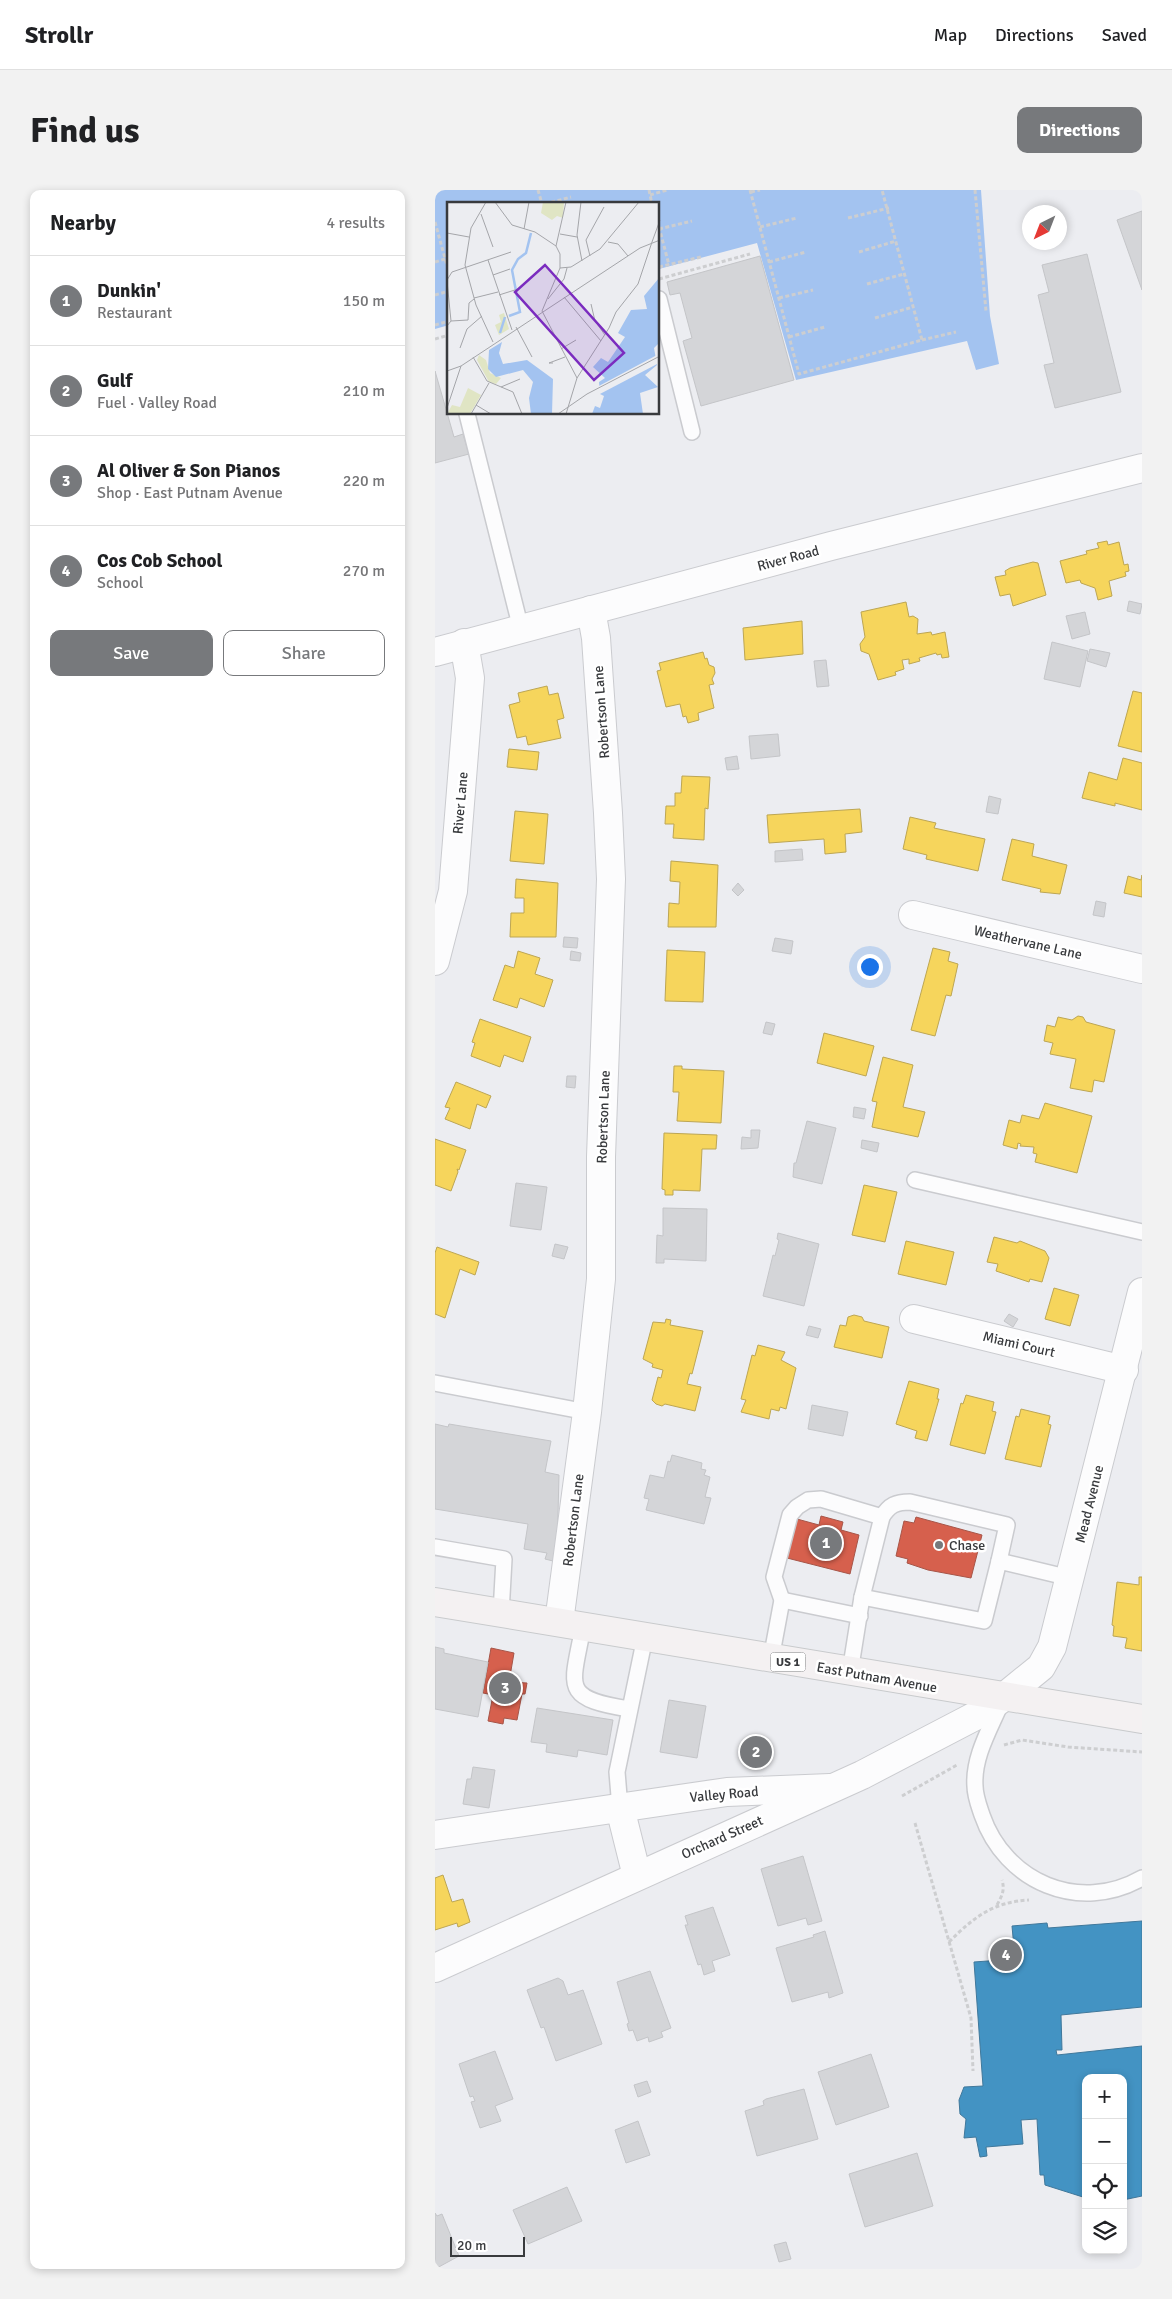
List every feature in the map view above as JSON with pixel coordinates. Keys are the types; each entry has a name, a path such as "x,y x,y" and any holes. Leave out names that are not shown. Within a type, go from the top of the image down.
{"main road":[{"name":"East Putnam Avenue","path":"435,1602 1142,1720"}],"street":[{"name":"River Road","path":"435,652 840,544 1142,468"},
{"name":"Robertson Lane","path":"571,1624 587,1412 601,1280 601,1157 611,879 596,638 591,610"},
{"name":"River Lane","path":"435,961 453,891 470,678 464,643"},
{"name":"Weathervane Lane","path":"913,915 1142,970"},
{"name":"Mead Avenue","path":"1004,1697 1041,1667 1052,1647 1142,1292"},
{"name":"Miami Court","path":"914,1320 1123,1370"},
{"name":"Orchard Street","path":"435,1968 913,1750 979,1714 1004,1697"},
{"name":"Valley Road","path":"435,1835 727,1792 830,1788"},
{"path":"620,1808 637,1876"}],"lane":[{"path":"660,303 692,432"},
{"path":"467,415 521,629"},
{"path":"915,1180 1142,1232"},
{"path":"435,1383 587,1412"},
{"path":"771,1659 782,1600 774,1577 791,1515 797,1507 808,1500 821,1499 882,1517"},
{"path":"850,1672 863,1597 882,1517 887,1508 898,1502 910,1502 1007,1525 984,1621 863,1597"},
{"path":"435,1547 504,1559 501,1613"},
{"path":"999,1561 1070,1578"},
{"path":"782,1600 859,1616"},
{"path":"571,1624 576,1667 575,1687 581,1696 591,1701 629,1709"},
{"path":"620,1808 617,1772 645,1637"},
{"path":"1004,1697 979,1754 975,1787 987,1830 995,1842 1015,1866 1038,1880 1070,1893 1084,1894 1115,1889 1142,1878"}],"path":[{"path":"538,190 542,202"},
{"path":"649,190 652,202"},
{"path":"650,195 667,190"},
{"path":"760,190 751,191 799,374 956,332"},
{"path":"882,190 922,340"},
{"path":"975,190 986,311"},
{"path":"551,202 571,197"},
{"path":"848,218 889,208"},
{"path":"760,227 797,218"},
{"path":"660,231 692,221"},
{"path":"435,222 436,232 447,266"},
{"path":"660,234 669,265"},
{"path":"859,252 895,241"},
{"path":"769,262 806,252"},
{"path":"660,279 750,254"},
{"path":"660,268 701,257"},
{"path":"435,262 445,259"},
{"path":"867,284 904,274"},
{"path":"779,298 813,290"},
{"path":"875,318 913,307"},
{"path":"789,337 825,327"},
{"path":"902,1796 979,1754 1022,1740 1068,1747 1142,1752"},
{"path":"915,1822 971,2018 973,2071"},
{"path":"996,1906 1004,1886 1000,1875"},
{"path":"949,1943 971,1921 996,1906 1031,1900"}],"water":[{"path":"435,190 981,190 990,316 999,364 976,370 967,341 796,380 757,243 660,269 660,202 447,202 447,326 435,329"}],"building: Homes":[{"path":"1107,541 1108,545 1119,542 1124,565 1128,564 1129,571 1125,572 1126,576 1109,581 1112,596 1098,600 1095,588 1081,583 1080,580 1066,583 1060,561 1087,554 1086,551 1099,548 1097,543"},
{"path":"1033,562 1038,563 1046,595 1013,606 1010,594 1000,596 995,577 1006,575 1005,571 1010,568"},
{"path":"906,602 909,617 913,616 918,619 917,634 931,632 932,635 945,632 949,657 942,658 941,654 937,655 936,653 919,658 920,661 909,664 909,659 902,660 904,669 895,672 896,675 878,680 869,654 861,651 860,644 865,637 861,612"},
{"path":"802,621 803,654 745,660 743,628"},
{"path":"703,652 709,665 714,667 715,673 712,679 714,684 709,685 714,708 698,713 699,720 688,723 686,716 683,717 680,704 666,707 657,671 661,670 659,663"},
{"path":"547,686 549,695 558,693 564,718 557,720 561,738 528,745 526,736 517,738 509,705 520,702 518,693"},
{"path":"1133,691 1142,693 1142,752 1118,746"},
{"path":"509,749 539,752 537,770 507,767"},
{"path":"1123,758 1142,763 1142,810 1115,803 1115,806 1082,798 1089,772 1117,780"},
{"path":"682,776 710,777 708,809 705,808 704,840 673,838 674,824 665,824 666,806 675,806 675,793 681,793"},
{"path":"860,809 862,832 845,834 846,852 825,854 824,839 769,843 767,815"},
{"path":"515,811 548,814 544,864 510,861"},
{"path":"910,817 936,823 934,828 985,839 978,871 926,859 927,855 903,849"},
{"path":"1012,839 1034,844 1032,856 1067,865 1060,894 1040,892 1041,889 1002,880"},
{"path":"671,861 718,865 716,927 668,927 669,903 679,904 680,882 670,881"},
{"path":"1142,875 1142,897 1124,893 1128,876 1141,880"},
{"path":"516,879 558,883 556,937 510,937 511,913 524,913 524,898 515,898"},
{"path":"933,948 950,952 948,961 958,964 951,996 946,995 935,1036 911,1030"},
{"path":"667,950 705,952 703,1002 665,1001"},
{"path":"518,951 540,958 535,974 553,980 544,1007 520,998 517,1008 493,1000 505,965 514,968"},
{"path":"1078,1016 1083,1017 1086,1022 1115,1030 1104,1082 1094,1080 1092,1092 1070,1088 1076,1059 1050,1054 1053,1043 1044,1041 1047,1025 1055,1027 1058,1017 1072,1020"},
{"path":"480,1019 531,1037 523,1062 504,1055 500,1067 471,1056 475,1043 472,1042"},
{"path":"824,1033 874,1046 866,1076 817,1063"},
{"path":"883,1057 913,1065 903,1107 925,1112 918,1137 872,1127 877,1102 872,1101"},
{"path":"674,1066 682,1066 682,1069 724,1071 721,1123 677,1121 679,1092 673,1092"},
{"path":"456,1082 491,1096 486,1108 477,1104 470,1129 445,1119 450,1108 445,1107"},
{"path":"1045,1103 1092,1116 1077,1173 1035,1162 1037,1154 1033,1153 1034,1147 1020,1146 1021,1144 1018,1143 1017,1149 1003,1145 1009,1120 1020,1123 1022,1115 1039,1119"},
{"path":"664,1133 717,1135 716,1149 702,1149 700,1191 673,1190 673,1195 665,1195 665,1190 662,1189"},
{"path":"435,1139 466,1150 459,1170 457,1169 458,1172 451,1191 435,1185"},
{"path":"864,1185 897,1192 885,1242 852,1235"},
{"path":"994,1237 1017,1243 1020,1241 1045,1251 1049,1258 1042,1282 1030,1279 1029,1282 996,1271 998,1264 987,1262"},
{"path":"906,1241 954,1252 946,1285 898,1274"},
{"path":"437,1247 479,1262 475,1275 460,1269 445,1318 435,1314 435,1253"},
{"path":"1054,1288 1079,1295 1070,1326 1045,1319"},
{"path":"854,1315 862,1317 864,1321 889,1327 882,1358 834,1347 840,1325 846,1326 848,1317"},
{"path":"666,1319 671,1320 670,1325 703,1331 692,1374 690,1373 687,1384 701,1387 695,1411 665,1404 662,1406 652,1400 658,1377 661,1378 663,1370 652,1367 653,1364 643,1359 653,1322 665,1323"},
{"path":"758,1345 785,1352 781,1360 796,1368 786,1409 780,1407 779,1411 771,1409 769,1419 741,1412 746,1400 741,1399 752,1355 755,1356"},
{"path":"909,1381 939,1389 937,1399 939,1399 927,1441 915,1438 917,1431 896,1424"},
{"path":"966,1395 994,1402 992,1411 996,1412 985,1454 950,1445 961,1403 963,1404"},
{"path":"1021,1409 1050,1416 1048,1424 1051,1425 1041,1467 1005,1459 1016,1416 1019,1417"},
{"path":"1139,1577 1142,1577 1142,1651 1125,1648 1127,1638 1113,1636 1114,1626 1112,1625 1117,1582 1139,1585"},
{"path":"443,1875 452,1902 463,1899 470,1922 458,1927 457,1923 435,1930 435,1878"}],"building: Shops":[{"path":"821,1516 843,1522 841,1530 859,1535 850,1574 787,1558 797,1519 819,1525"},
{"name":"Chase","path":"916,1517 982,1535 971,1578 928,1570 907,1563 908,1559 896,1556 904,1521 914,1523"},
{"path":"491,1648 514,1653 509,1682 527,1683 525,1694 522,1694 517,1720 504,1718 503,1724 488,1721 493,1695 483,1693"}],"building: Schools":[{"path":"1142,1921 1142,2007 1061,2015 1062,2050 1056,2050 1057,2055 1142,2046 1142,2196 1127,2199 1127,2074 1082,2074 1082,2197 1045,2185 1044,2175 1040,2175 1037,2119 1021,2120 1023,2144 986,2147 987,2156 980,2157 976,2137 964,2138 966,2119 960,2114 959,2100 964,2087 983,2086 974,1962 1015,1959 1012,1926 1047,1923 1048,1928"}],"building: Other":[{"path":"1142,211 1142,290 1117,220"},
{"path":"1087,254 1121,392 1055,408 1044,365 1054,363 1038,295 1049,292 1042,265"},
{"path":"760,256 794,380 701,406 683,341 692,338 680,293 670,295 667,282"},
{"path":"435,371 454,437 463,434 469,454 435,463"},
{"path":"1129,601 1142,604 1140,614 1127,611"},
{"path":"1085,612 1090,634 1072,639 1066,616"},
{"path":"1052,642 1088,651 1080,687 1044,679"},
{"path":"1090,649 1110,653 1106,667 1087,661"},
{"path":"826,660 829,686 817,687 814,661"},
{"path":"778,734 780,756 751,759 749,736"},
{"path":"737,756 739,769 727,770 725,758"},
{"path":"989,796 1001,799 998,814 986,812"},
{"path":"802,849 803,860 775,862 775,851"},
{"path":"738,883 744,890 738,896 732,890"},
{"path":"1096,901 1106,903 1104,917 1093,915"},
{"path":"564,937 578,938 577,948 563,947"},
{"path":"775,938 793,941 791,954 772,951"},
{"path":"571,951 581,953 580,961 570,960"},
{"path":"766,1022 775,1024 772,1035 763,1033"},
{"path":"567,1076 576,1076 575,1088 566,1087"},
{"path":"854,1107 866,1109 864,1119 853,1117"},
{"path":"807,1121 836,1128 822,1184 793,1177 794,1163 796,1163"},
{"path":"751,1130 760,1130 758,1148 741,1149 742,1137 751,1138"},
{"path":"862,1140 879,1143 877,1152 861,1148"},
{"path":"516,1183 547,1187 541,1230 510,1226"},
{"path":"663,1208 707,1209 706,1261 664,1259 664,1263 656,1263 657,1235 663,1236"},
{"path":"778,1233 819,1244 804,1306 763,1296 773,1255 775,1256 779,1240 777,1239"},
{"path":"555,1244 568,1247 564,1259 552,1256"},
{"path":"1009,1314 1018,1319 1013,1327 1004,1321"},
{"path":"809,1326 821,1329 818,1338 806,1335"},
{"path":"812,1405 848,1412 843,1436 808,1429"},
{"path":"435,1424 448,1427 449,1424 551,1441 545,1472 559,1475 557,1554 553,1561 545,1559 547,1553 524,1549 528,1524 435,1509"},
{"path":"672,1455 702,1463 701,1469 706,1470 704,1475 710,1477 705,1497 711,1498 704,1524 646,1510 649,1499 644,1498 650,1475 664,1478 668,1461 670,1462"},
{"path":"435,1647 444,1649 444,1653 488,1662 478,1717 435,1709"},
{"path":"669,1700 706,1706 697,1758 660,1752"},
{"path":"537,1708 613,1720 607,1755 578,1750 577,1757 546,1752 547,1744 531,1742"},
{"path":"473,1767 495,1770 489,1808 463,1804 467,1779 471,1779"},
{"path":"803,1856 822,1921 808,1925 806,1918 778,1926 761,1869"},
{"path":"713,1907 730,1955 712,1961 715,1971 704,1975 701,1964 698,1965 685,1925 688,1925 685,1916"},
{"path":"825,1931 843,1993 829,1998 828,1992 792,2002 776,1948 814,1937 813,1935"},
{"path":"650,1971 671,2028 661,2032 663,2037 649,2042 648,2037 637,2041 633,2030 629,2031 627,2024 629,2023 617,1982"},
{"path":"558,1978 563,1981 568,1995 583,1990 602,2044 556,2061 544,2027 541,2028 527,1990"},
{"path":"495,2051 513,2099 495,2106 501,2121 480,2128 471,2102 475,2101 473,2096 470,2097 459,2064"},
{"path":"871,2054 889,2107 836,2125 818,2072"},
{"path":"647,2081 651,2092 638,2097 634,2085"},
{"path":"804,2089 818,2139 757,2156 745,2111 764,2105 763,2101 766,2099"},
{"path":"638,2121 650,2155 626,2163 615,2130"},
{"path":"917,2153 933,2206 865,2227 849,2174"},
{"path":"567,2187 582,2221 528,2244 513,2210"},
{"path":"435,2213 437,2216 442,2214 459,2256 435,2269"},
{"path":"786,2242 791,2259 779,2262 774,2245"}],"place":[{"name":"Dunkin'","path":"826,1543"},
{"name":"Chase","path":"939,1545"},
{"name":"Al Oliver & Son Pianos","path":"505,1688"},
{"name":"Gulf","path":"756,1752"},
{"name":"Cos Cob School","path":"1006,1955"}]}
